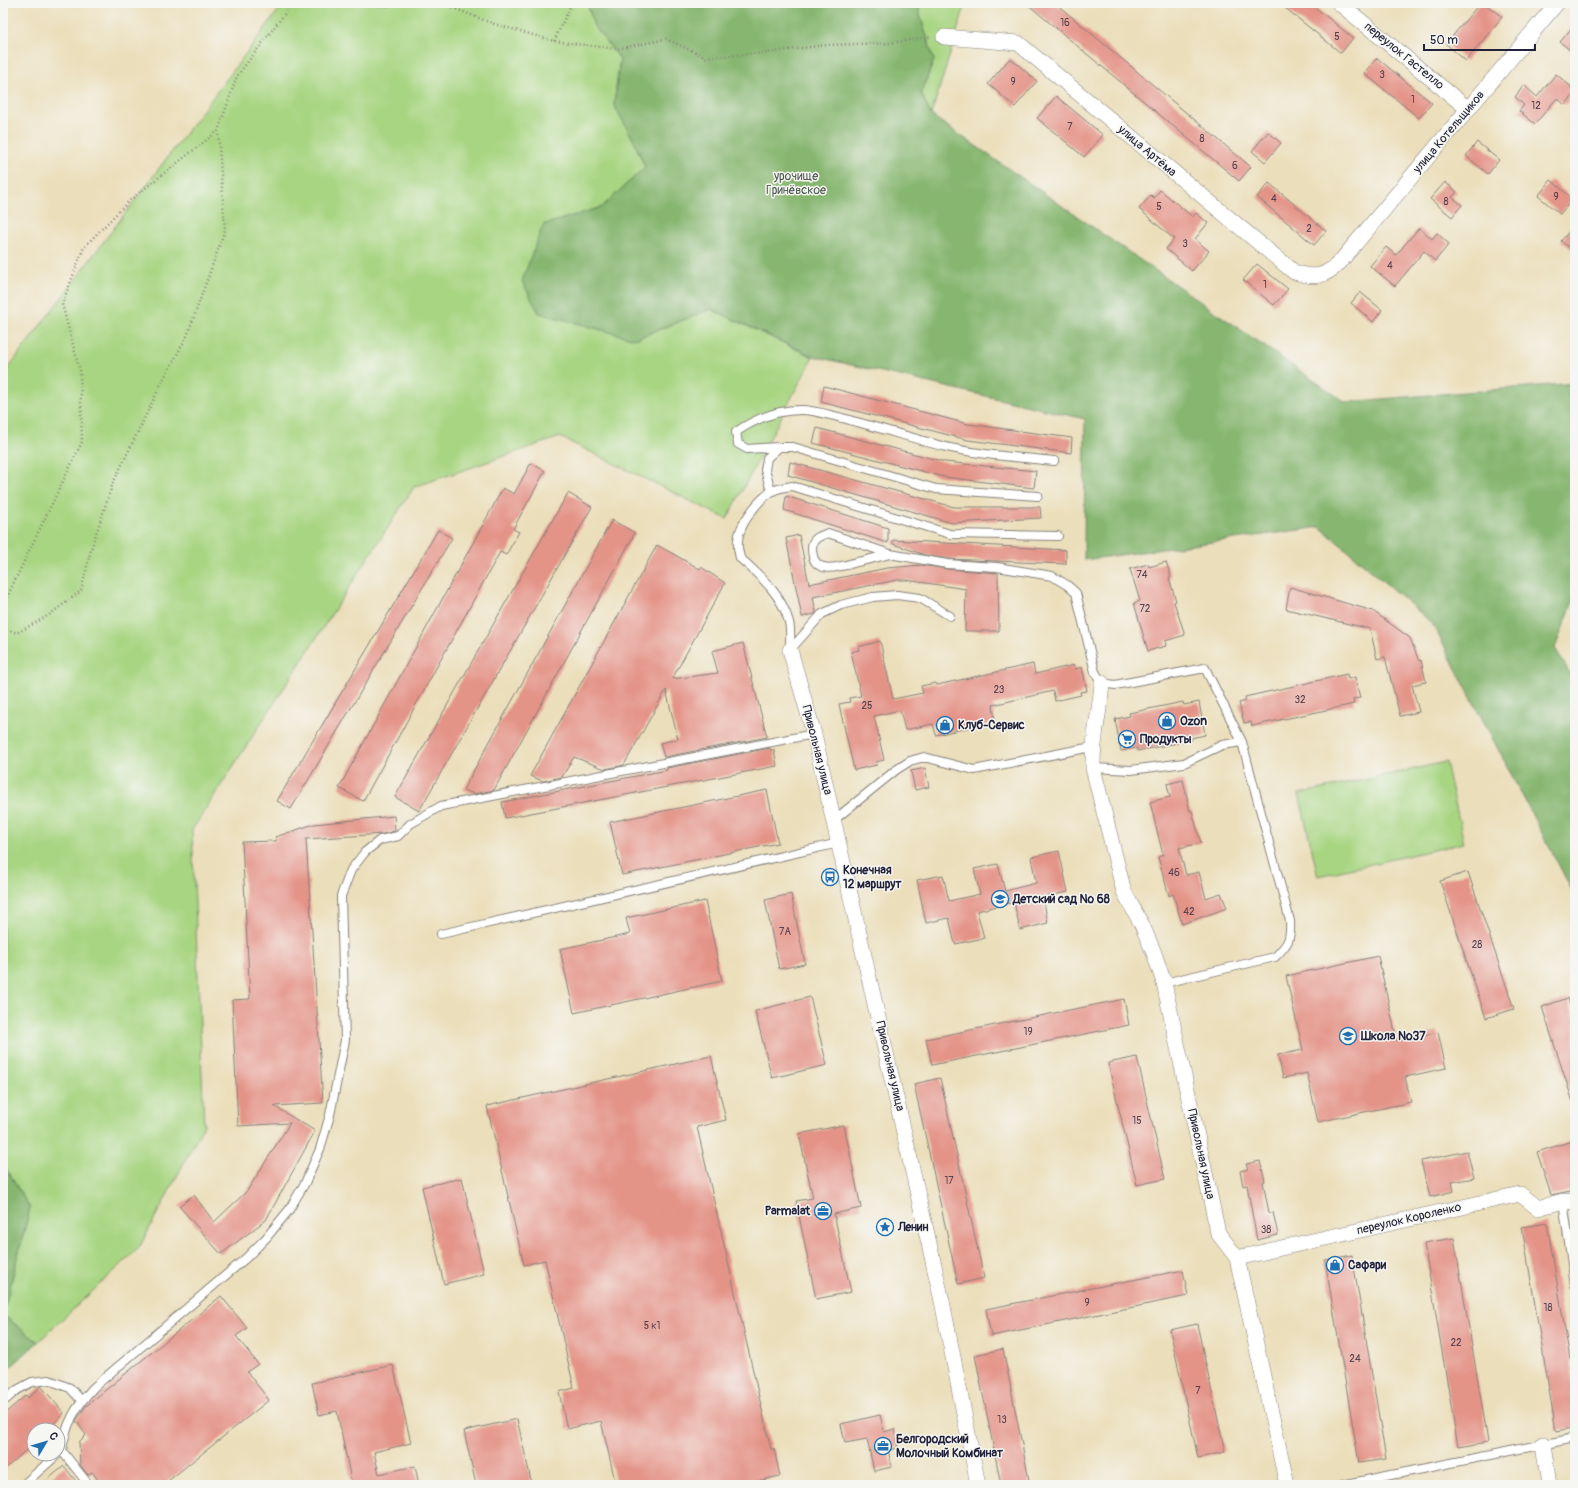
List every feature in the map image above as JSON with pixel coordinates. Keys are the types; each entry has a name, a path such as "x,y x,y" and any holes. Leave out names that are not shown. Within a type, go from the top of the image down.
{"street":[{"name":"переулок Гастелло","path":"1339,3 1468,109"},
{"name":"улица Котельщиков","path":"1340,262 1557,3"},
{"name":"улица Артёма","path":"944,37 1018,43 1294,272 1306,276 1320,276 1331,271 1340,262"},
{"name":"Привольная улица","path":"790,650 814,734 839,842 942,1300 978,1485"},
{"name":"Привольная улица","path":"1102,683 1100,707 1092,747 1093,768 1124,892 1142,925 1154,953 1164,983 1218,1233 1238,1258 1287,1485"},
{"name":"переулок Короленко","path":"1238,1258 1520,1194 1538,1208 1569,1201"},
{"path":"1543,1444 1549,1485"}],"lane":[{"path":"1038,496 936,489 793,447 747,450 738,444 736,432 751,422 771,413 801,410 821,413 857,422 944,446 996,456 1054,461"},
{"path":"771,491 765,470 767,458 780,447"},
{"path":"790,650 789,623 780,598 765,581 740,558 738,539 744,523 757,504 771,491 781,487 792,486 950,534 1058,536"},
{"path":"890,554 833,569 819,566 812,557 812,544 817,537 828,532 890,554 947,564 997,567 1052,576 1067,585 1076,593 1095,672 1102,683 1115,685 1205,668 1242,742 1290,921 1291,936 1286,946 1275,957 1164,983"},
{"path":"790,650 822,614 841,605 872,597 896,595 920,598 950,616"},
{"path":"66,1431 81,1400 94,1387 246,1258 266,1238 289,1210 305,1183 320,1149 330,1115 345,1040 340,896 351,870 365,852 380,840 398,836 410,824 441,806 814,734"},
{"path":"1093,768 1131,770 1184,763 1222,745 1242,742"},
{"path":"834,820 896,770 910,761 924,757 974,770 1092,747"},
{"path":"441,934 839,842"},
{"path":"1569,1201 1575,1285"},
{"path":"3,1402 17,1390 32,1382 49,1380 70,1388 81,1400"},
{"path":"1342,1485 1575,1438"},
{"path":"66,1460 89,1485"},
{"path":"23,1485 49,1462"}],"path":[{"path":"3,628 17,633 50,615 81,591 92,546 113,483 186,336 225,230 218,131 237,76 293,3"},
{"path":"446,3 449,6 491,23 554,42 617,49 666,39 706,57 766,53 825,45 890,44 922,37 944,37"},
{"path":"554,42 572,3"},
{"path":"3,604 82,442 80,371 62,304 84,247 130,200 218,131"}],"green space":[{"path":"284,3 587,3 594,26 620,59 614,105 633,139 645,167 602,207 543,225 635,339 711,309 813,357 727,519 560,437 414,487 192,830 204,1125 139,1248 38,1342 3,1315 30,1208 3,1164 3,375"},
{"name":"урочище Гринёвское","path":"587,3 918,3 920,15 934,60 921,93 931,115 1345,402 1575,383 1575,596 1555,648 1575,682 1575,896 1432,623 1320,527 1084,560 1085,419 813,356 711,309 635,339 539,313 522,281 543,225 602,207 645,167 633,139 614,105 620,59 594,26"},
{"path":"918,3 966,3 931,115 921,93 934,60 920,15"},
{"path":"1446,762 1464,843 1318,876 1299,794"},
{"path":"3,1164 30,1208 3,1314"},
{"path":"3,1315 38,1342 3,1374"}],"building":[{"path":"1026,3 1055,3 1251,167 1239,181"},
{"path":"1279,3 1310,3 1353,38 1341,53"},
{"path":"1480,3 1484,3 1502,17 1466,61 1446,44"},
{"path":"1575,24 1575,54 1560,42"},
{"path":"1010,58 1037,81 1015,107 988,84"},
{"path":"1377,58 1432,103 1419,118 1364,73"},
{"path":"1556,74 1575,90 1575,93 1565,105 1557,98 1535,124 1519,111 1524,105 1515,97 1524,85 1537,97"},
{"path":"1056,96 1103,135 1084,157 1037,118"},
{"path":"1268,132 1281,143 1265,162 1252,151"},
{"path":"1477,142 1499,160 1488,174 1466,156"},
{"path":"1551,180 1573,199 1560,214 1538,196"},
{"path":"1445,182 1457,192 1452,197 1462,205 1452,217 1430,199"},
{"path":"1269,183 1326,231 1314,245 1257,197"},
{"path":"1160,190 1193,217 1196,213 1208,223 1195,239 1209,251 1192,271 1166,249 1174,239 1139,209 1151,195 1154,198"},
{"path":"1575,224 1575,252 1561,241"},
{"path":"1419,228 1432,239 1437,233 1449,244 1435,261 1424,251 1395,286 1370,266 1386,247 1396,255"},
{"path":"1257,264 1288,289 1274,305 1243,280"},
{"path":"1360,292 1382,310 1373,322 1351,303"},
{"path":"824,386 968,424 1072,438 1071,453 968,440 821,402"},
{"path":"817,428 945,462 1036,471 1034,488 944,477 813,443"},
{"path":"790,462 954,507 1040,507 1041,518 952,523 788,475"},
{"path":"531,463 545,471 513,529 519,532 506,555 500,552 363,801 339,788 503,488 514,494"},
{"path":"568,493 592,507 419,811 395,797"},
{"path":"786,496 888,528 888,543 784,510"},
{"path":"612,520 635,533 494,790 474,794 463,790"},
{"path":"438,530 452,538 291,809 277,801"},
{"path":"799,535 809,584 887,568 922,565 947,569 998,573 999,631 965,631 966,589 906,580 897,580 813,597 816,612 815,614 802,617 786,538"},
{"path":"893,540 1066,550 1066,564 948,559 925,555 893,544"},
{"path":"657,545 700,569 701,567 725,583 672,679 718,673 712,651 743,643 767,737 664,757 660,743 678,739 666,690 624,765 605,769 574,757 562,777 543,781 530,776"},
{"path":"1166,562 1176,601 1174,602 1185,635 1165,641 1166,646 1148,651 1134,603 1140,601 1130,569 1148,564 1149,567"},
{"path":"1290,587 1373,611 1410,638 1419,661 1421,660 1426,682 1412,685 1419,712 1400,716 1385,657 1377,659 1370,629 1286,609"},
{"path":"880,641 893,699 923,693 921,686 936,683 937,685 1033,664 1035,674 1074,665 1075,669 1082,667 1087,691 1080,692 1081,695 1055,701 1053,691 993,705 995,722 936,735 933,724 905,730 900,710 874,716 884,760 876,762 877,765 854,770 839,704 850,702 849,698 861,696 851,652 859,650 858,647"},
{"path":"1347,674 1348,679 1355,677 1360,698 1353,699 1354,704 1252,726 1251,722 1244,723 1239,703 1246,701 1245,697"},
{"path":"1183,702 1184,705 1199,702 1205,735 1191,738 1192,740 1137,751 1137,748 1121,751 1115,719 1130,716 1129,713"},
{"path":"770,748 770,750 774,750 777,766 505,818 502,802 667,770 667,768"},
{"path":"925,768 929,787 915,790 911,771"},
{"path":"1183,780 1190,811 1192,811 1201,843 1179,848 1186,875 1199,872 1206,898 1221,893 1227,908 1182,924 1173,894 1169,896 1158,857 1163,855 1150,802 1170,797 1167,784"},
{"path":"767,790 778,843 622,875 610,822"},
{"path":"394,816 395,831 383,834 306,839 323,1103 274,1106 315,1131 266,1220 221,1254 179,1206 194,1195 214,1222 247,1191 290,1123 238,1126 232,1000 250,999 242,842 276,841 277,840 275,837 314,824"},
{"name":"Детский сад № 68","path":"1059,851 1068,892 1043,897 1048,923 1020,930 1014,902 977,911 984,938 955,944 949,918 926,923 917,880 943,875 949,901 980,894 974,869 998,864 1005,891 1036,883 1031,857"},
{"path":"1468,872 1514,1009 1486,1018 1440,881"},
{"path":"791,894 805,964 779,969 765,900"},
{"path":"705,901 722,981 574,1013 560,949 630,934 626,918"},
{"name":"Школа №37","path":"1378,956 1397,1041 1438,1032 1446,1068 1405,1077 1411,1102 1318,1122 1307,1073 1283,1078 1278,1055 1303,1050 1286,976"},
{"path":"810,997 827,1065 772,1078 755,1011"},
{"path":"1568,998 1575,1021 1575,1101 1573,1102 1542,1007"},
{"path":"1124,999 1129,1025 932,1065 926,1039"},
{"path":"711,1056 726,1120 697,1127 771,1449 774,1449 780,1476 739,1485 616,1485 601,1421 567,1429 559,1392 574,1388 545,1260 524,1265 487,1106"},
{"path":"1137,1057 1165,1179 1137,1185 1108,1063"},
{"path":"940,1078 984,1278 958,1284 914,1084"},
{"name":"Parmalat","path":"844,1125 861,1208 834,1214 851,1292 816,1299 796,1201 813,1198 799,1134"},
{"path":"1575,1140 1575,1190 1551,1195 1537,1152"},
{"path":"1467,1151 1474,1178 1452,1182 1454,1191 1430,1197 1421,1161"},
{"path":"1260,1161 1265,1181 1263,1182 1269,1213 1273,1212 1278,1235 1257,1240 1247,1185 1243,1186 1240,1171 1248,1169 1246,1164"},
{"path":"462,1178 484,1274 444,1284 422,1187"},
{"path":"1547,1223 1575,1389 1575,1428 1556,1431 1522,1227"},
{"path":"1454,1238 1488,1442 1458,1447 1424,1243"},
{"path":"1352,1255 1386,1459 1359,1463 1325,1260"},
{"path":"1183,1270 1188,1296 991,1336 986,1309"},
{"path":"221,1296 247,1328 236,1336 258,1364 247,1372 269,1400 163,1485 102,1485 92,1472 88,1475 80,1465 79,1442 86,1435 76,1421 86,1406"},
{"path":"1197,1324 1225,1452 1198,1458 1170,1330"},
{"path":"1003,1349 1030,1485 1001,1485 975,1355"},
{"path":"393,1365 411,1443 374,1452 379,1474 415,1466 419,1485 352,1485 337,1411 319,1415 312,1383"},
{"path":"41,1386 64,1413 56,1422 26,1422 26,1450 3,1471 3,1415 26,1395 28,1398"},
{"name":"Белгородский Молочный Комбинат","path":"880,1415 884,1432 894,1429 898,1448 888,1450 892,1467 874,1471 867,1439 845,1443 841,1424"},
{"path":"517,1419 532,1485 476,1485 464,1431"},
{"path":"64,1466 79,1485 41,1485"}],"place":[{"name":"Ozon","path":"1167,721"},
{"name":"Клуб-Сервис","path":"945,725"},
{"name":"Продукты","path":"1127,739"},
{"name":"Конечная 12 маршрут","path":"830,877"},
{"name":"Детский сад № 68","path":"1000,899"},
{"name":"Школа №37","path":"1348,1036"},
{"name":"Parmalat","path":"823,1211"},
{"name":"Ленин","path":"885,1227"},
{"name":"Сафари","path":"1335,1265"},
{"name":"Белгородский Молочный Комбинат","path":"883,1446"}]}
